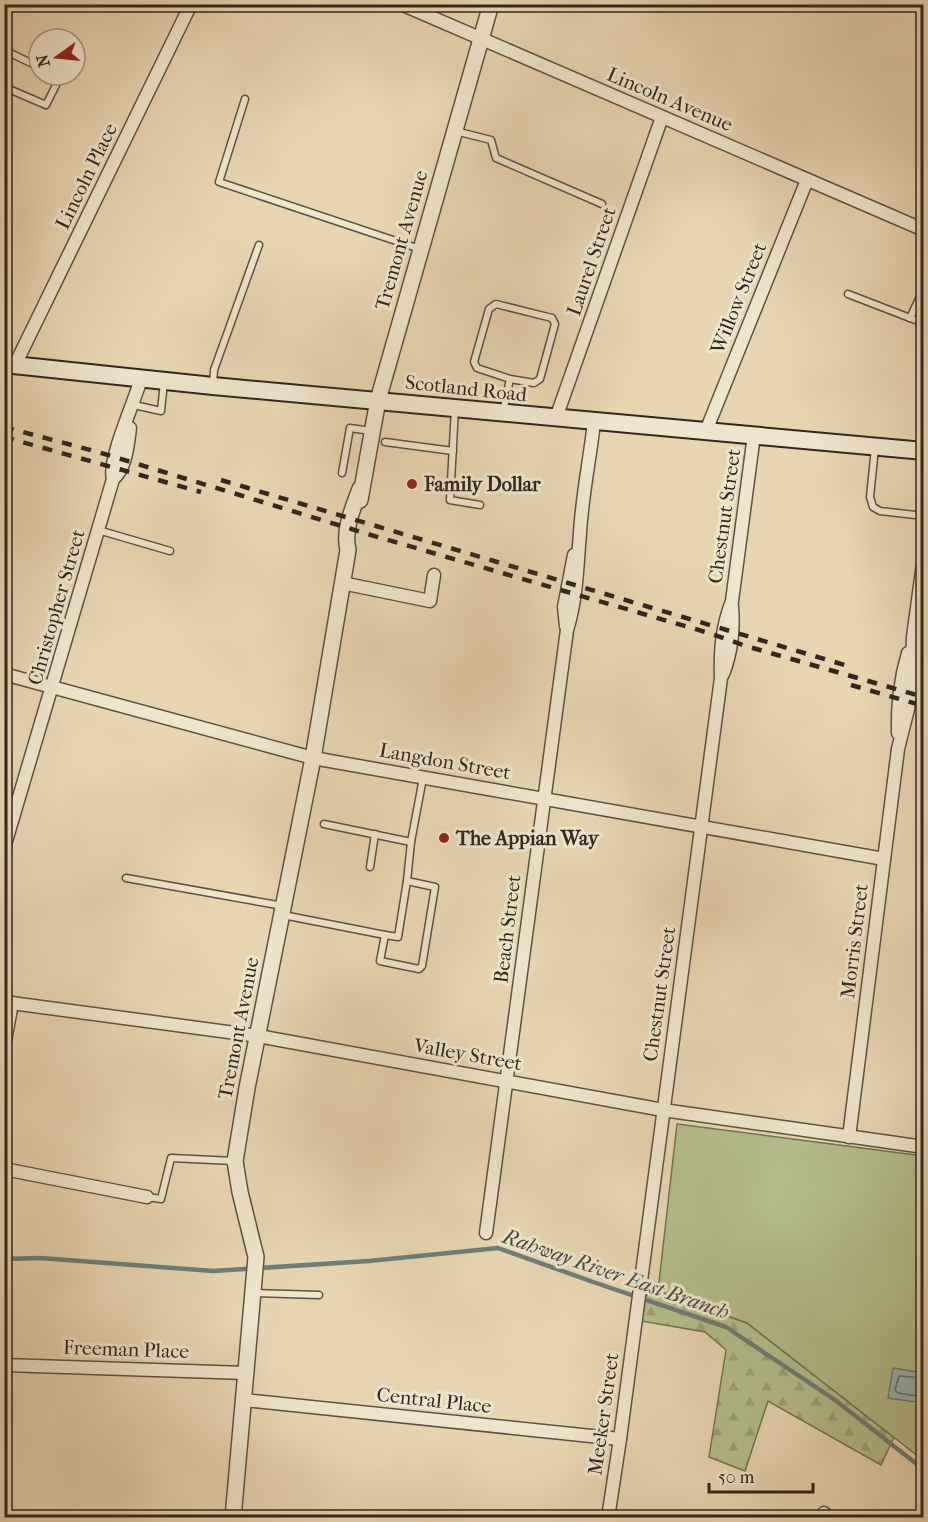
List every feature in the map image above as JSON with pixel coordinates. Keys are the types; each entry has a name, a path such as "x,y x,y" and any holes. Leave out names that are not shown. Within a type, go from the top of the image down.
{"main road":[{"name":"Scotland Road","path":"10,365 594,422 924,451"}],"street":[{"name":"Lincoln Place","path":"10,365 191,4"},
{"name":"Lincoln Avenue","path":"401,4 924,230"},
{"name":"Tremont Avenue","path":"233,1518 256,1257 235,1161 247,1088 313,758 348,550 346,542 351,513 360,489 378,400 491,4"},
{"name":"Laurel Street","path":"556,418 662,117"},
{"name":"Willow Street","path":"706,431 807,180"},
{"name":"Christopher Street","path":"4,848 113,479 111,472 141,379"},
{"name":"Beach Street","path":"486,1233 567,630 564,607 580,532 594,422"},
{"name":"Chestnut Street","path":"637,1315 722,678 720,653 724,623 732,602 754,435"},
{"name":"Morris Street","path":"849,1137 898,749 897,706 902,674 913,637 924,556"},
{"path":"342,583 430,601 434,575"},
{"name":"Langdon Street","path":"4,675 313,758 884,858"},
{"path":"4,1047 8,1002"},
{"name":"Valley Street","path":"8,1002 258,1036 663,1110 924,1147"},
{"path":"4,1169 147,1197"},
{"name":"Meeker Street","path":"608,1518 637,1315"},
{"name":"Freeman Place","path":"4,1365 246,1373"},
{"name":"Central Place","path":"244,1400 620,1439"}],"lane":[{"path":"4,50 27,61"},
{"path":"4,87 46,105 55,87"},
{"path":"244,99 219,182 421,249"},
{"path":"454,130 491,140 496,158 602,204"},
{"path":"213,386 214,370 259,245"},
{"path":"910,318 924,288"},
{"path":"848,294 924,323"},
{"path":"496,304 552,318 555,324 540,379 534,383 510,378 477,368 474,362 489,309 496,304"},
{"path":"502,412 510,378"},
{"path":"134,405 161,411 164,381"},
{"path":"455,408 450,500 480,505"},
{"path":"342,472 350,428 372,431"},
{"path":"386,442 453,451"},
{"path":"875,447 870,497 873,507 880,511 924,516"},
{"path":"98,530 170,551"},
{"path":"126,878 399,937 411,842 424,777"},
{"path":"324,824 411,842"},
{"path":"370,867 375,834"},
{"path":"385,935 380,961 419,969 422,966 435,887 407,881"},
{"path":"147,1197 161,1199 171,1158 235,1161"},
{"path":"254,1293 319,1295"}],"green space":[{"path":"677,1124 923,1156 923,1460 747,1323 658,1291"},
{"path":"658,1291 747,1323 894,1437 881,1465 768,1401 745,1471 709,1457 726,1350 705,1332 641,1321 646,1295"}],"water":[{"path":"893,1368 923,1373 923,1403 888,1398"}],"waterway":[{"name":"Rahway River East Branch","path":"4,1259 40,1258 213,1271 369,1261 498,1248 726,1327 835,1400 918,1465 924,1466"}],"railway":[{"path":"4,427 98,452 371,535 924,697"},
{"path":"4,437 201,492"},
{"path":"221,480 848,666"},
{"path":"851,685 924,706"}],"place":[{"name":"Family Dollar","path":"412,484"},
{"name":"The Appian Way","path":"444,838"}]}
